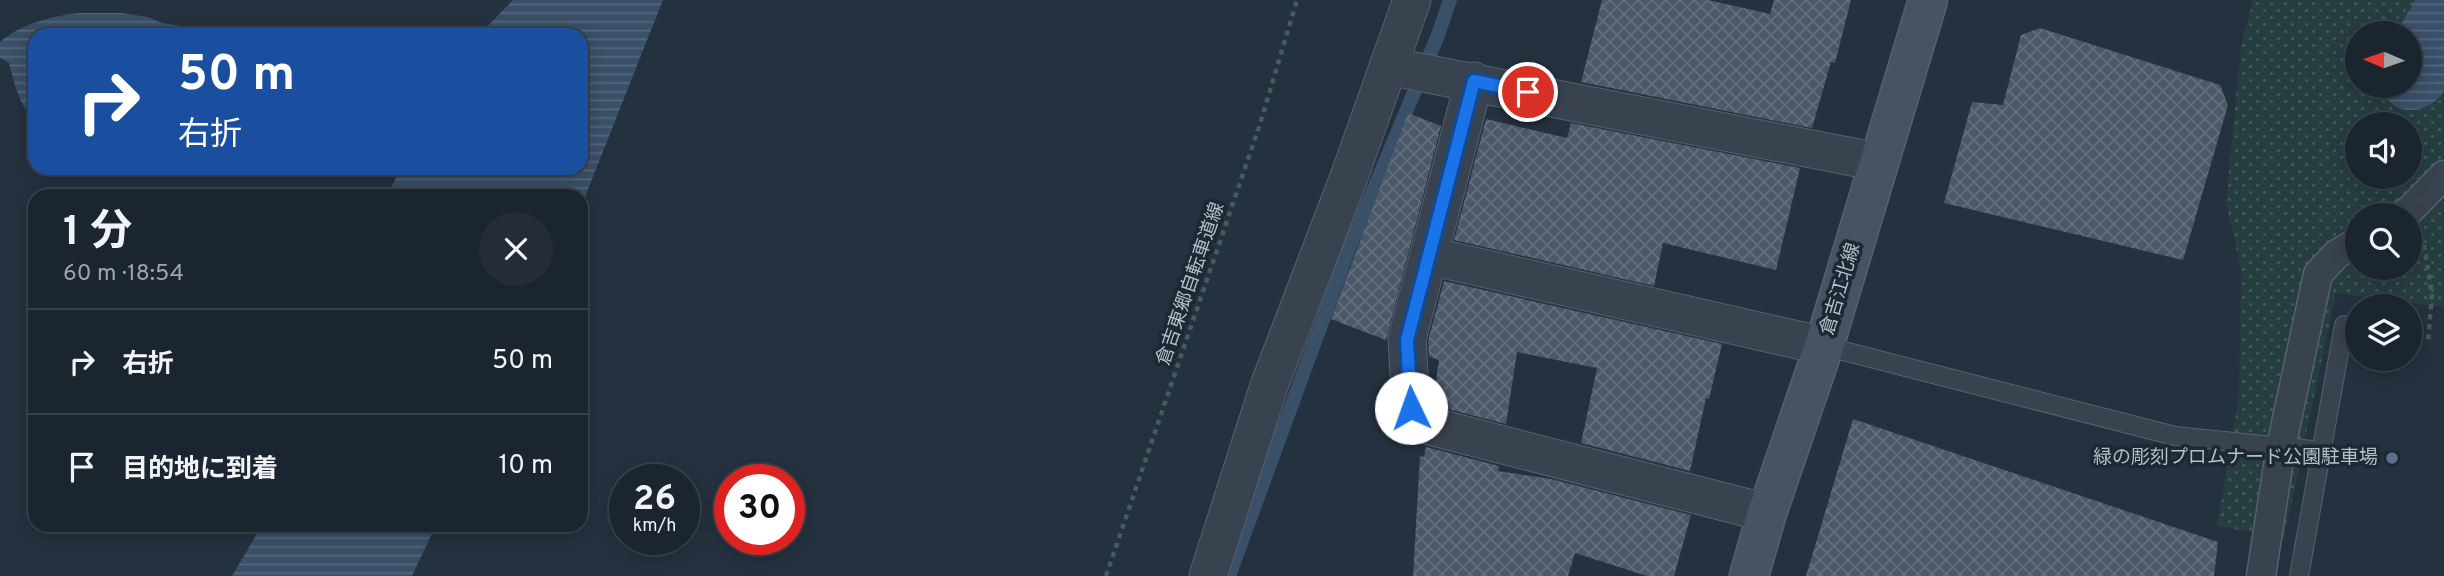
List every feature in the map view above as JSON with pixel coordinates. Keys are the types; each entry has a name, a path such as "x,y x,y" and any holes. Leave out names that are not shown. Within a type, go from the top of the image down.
{"main road":[{"name":"倉吉江北線","path":"1749,576 1767,513 1824,346 1928,0"}],"street":[{"path":"1208,576 1269,386 1349,177 1412,0"},
{"path":"1388,66 1878,162"},
{"path":"1474,81 1407,340 1411,408 1430,426 1767,513"},
{"path":"2416,203 2444,175"},
{"path":"2261,576 2281,447 2318,274 2345,249"},
{"path":"1430,256 1824,346"}],"lane":[{"path":"2299,576 2344,325"},
{"path":"1824,346 2175,436 2322,451"}],"path":[{"name":"倉吉東郷自転車道線","path":"1106,576 1260,124 1297,0"},
{"path":"2422,241 2432,295 2428,341"}],"green space":[{"path":"2253,0 2444,0 2444,307 2422,304 2422,294 2336,293 2284,538 2217,526 2239,396 2241,270 2226,202 2241,45"}],"water":[{"path":"513,0 663,0 588,189 390,189 398,175 588,175 588,28 486,28"},
{"path":"1445,0 1454,0 1439,43 1432,39"},
{"path":"2415,0 2444,0 2444,91 2433,103 2411,110 2396,106 2386,98 2422,98 2422,21 2403,21"},
{"path":"78,13 122,13 195,28 28,28 28,112 15,86 9,63 0,58 0,42 18,30"},
{"path":"258,532 433,532 412,576 232,576"}],"building":[{"path":"1602,0 1708,0 1770,14 1774,0 1851,0 1835,63 1831,62 1812,128 1581,82"},
{"path":"2040,28 2220,85 2228,105 2183,260 1944,203 1972,102 2003,105 2021,35"},
{"path":"1408,113 1441,126 1386,340 1331,319"},
{"path":"1486,119 1567,138 1571,123 1800,168 1776,270 1663,243 1654,286 1454,240"},
{"path":"1444,281 1722,344 1709,399 1706,398 1690,471 1581,443 1597,368 1517,352 1506,424 1440,407 1433,400 1439,360 1429,356 1428,341"},
{"path":"1853,419 2218,542 2214,576 1806,576"},
{"path":"1426,447 1499,466 1498,471 1551,479 1691,515 1674,576 1647,576 1575,553 1568,576 1413,576 1420,456 1424,457"}],"waterway":[{"path":"1229,576 1350,246 1450,0"}],"place":[{"name":"緑の彫刻プロムナード公園駐車場","path":"2392,458"}],"route":[{"path":"1411,408 1407,340 1474,81 1528,92"}]}
